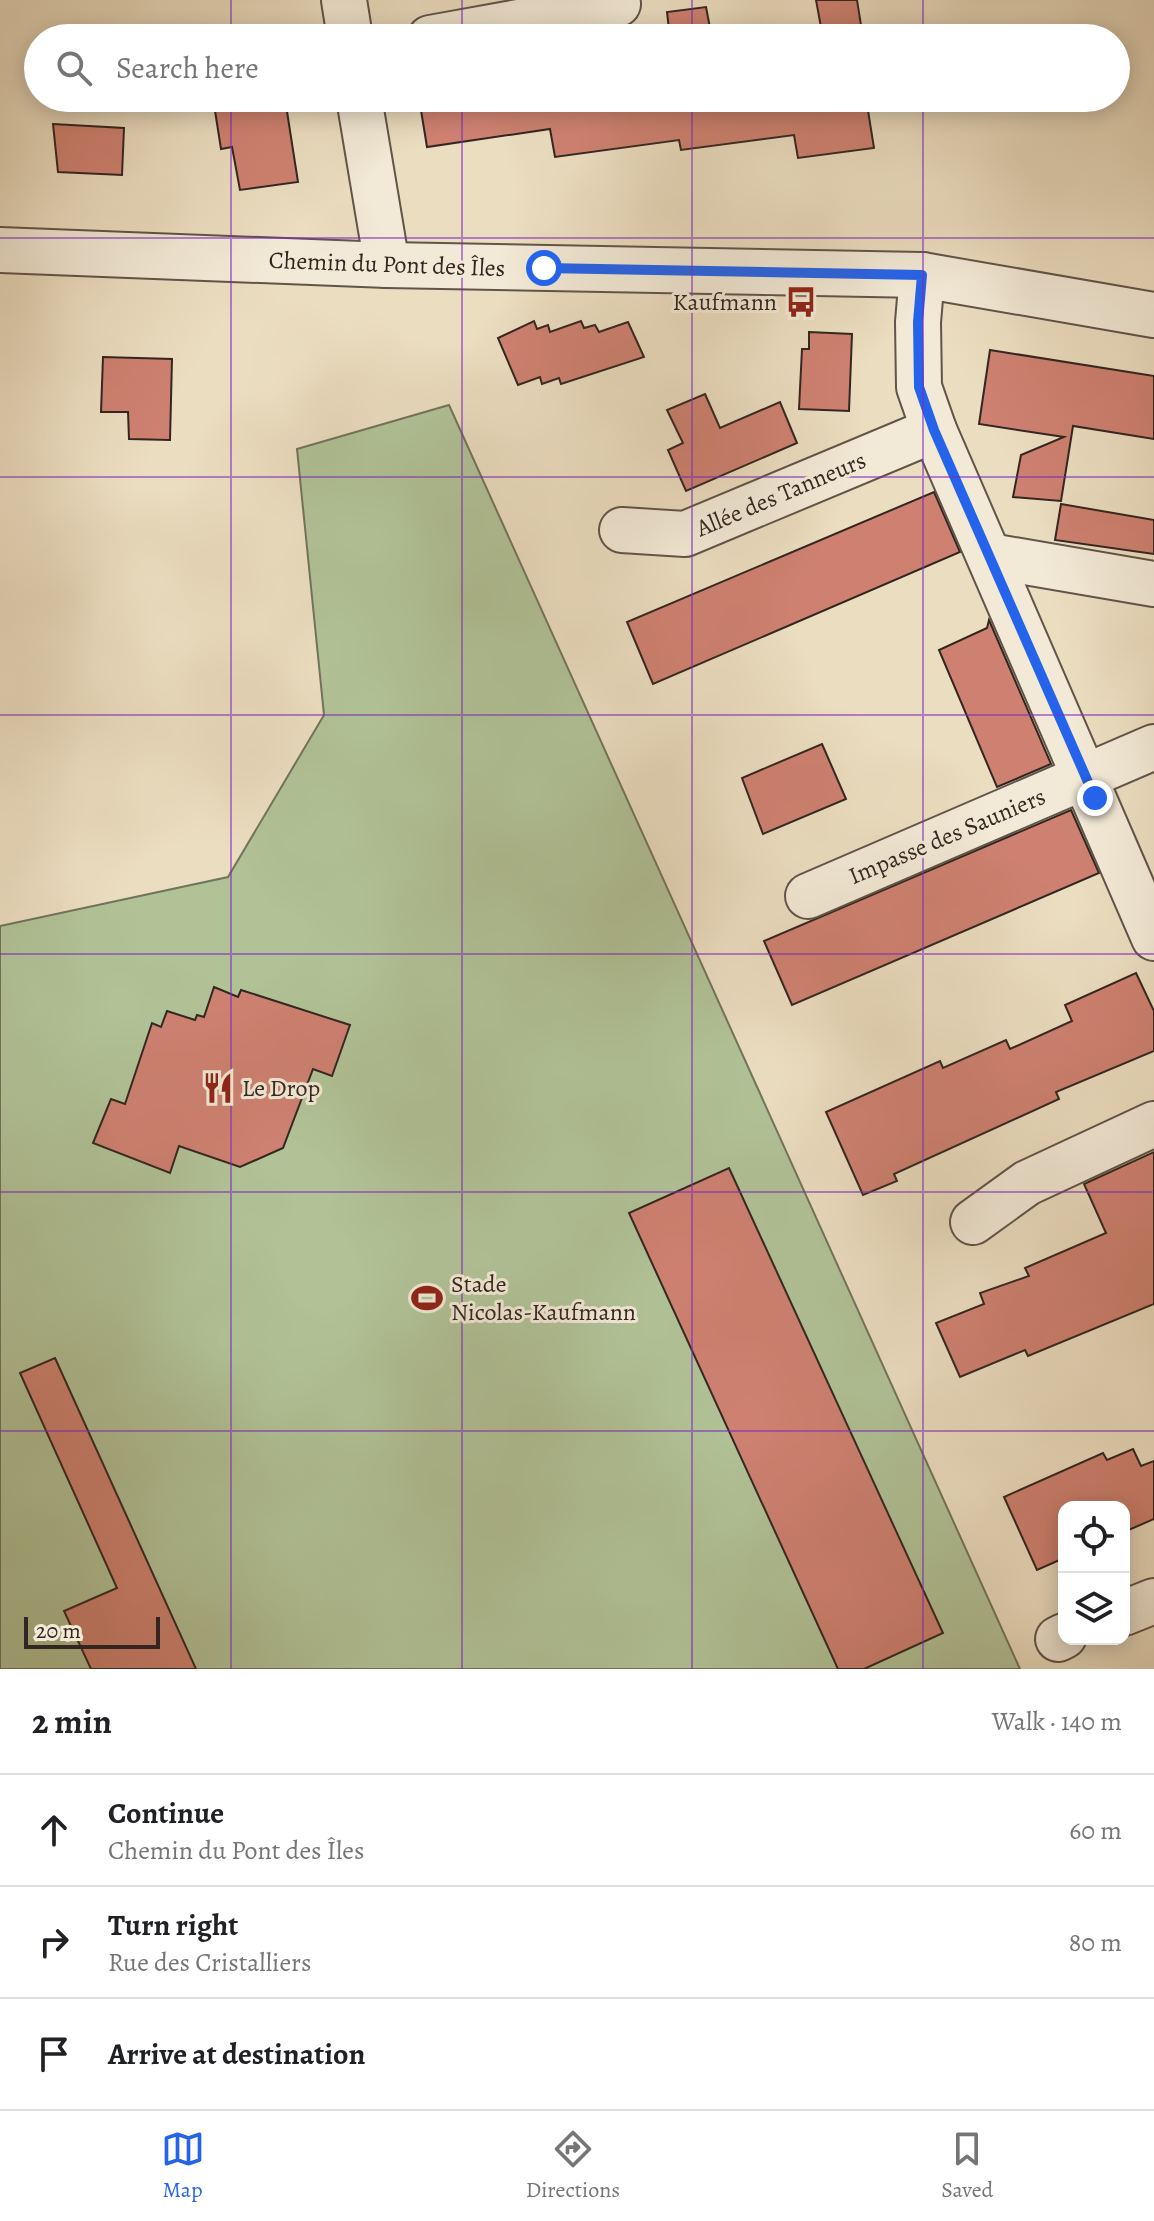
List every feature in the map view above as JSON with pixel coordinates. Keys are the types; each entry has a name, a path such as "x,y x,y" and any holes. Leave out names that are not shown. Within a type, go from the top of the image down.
{"street":[{"path":"344,0 348,24"},
{"path":"507,24 618,4"},
{"path":"361,112 387,265"},
{"name":"Chemin du Pont des Îles","path":"0,250 387,265 922,275 1154,315"},
{"path":"922,275 918,322 919,387 934,430 1154,938"},
{"name":"Allée des Tanneurs","path":"622,530 685,534 934,430"},
{"path":"990,556 1154,584"},
{"name":"Impasse des Sauniers","path":"808,896 1154,747"},
{"path":"973,1222 1027,1183 1154,1124"},
{"path":"1130,1611 1154,1601"}],"green space":[{"name":"Stade Nicolas-Kaufmann","path":"449,405 1020,1669 0,1669 0,926 228,877 324,715 297,449"}],"building":[{"path":"816,0 857,0 861,24 820,24"},
{"path":"706,7 709,24 668,24 667,12"},
{"path":"215,112 287,112 298,182 240,190 232,147 221,149"},
{"path":"421,112 868,112 874,148 798,158 794,135 681,150 679,140 555,157 550,129 427,147"},
{"path":"53,124 124,128 122,175 58,172"},
{"path":"534,321 537,329 548,325 550,332 581,321 584,328 595,325 599,332 628,322 644,357 561,384 559,378 542,384 540,377 518,385 498,338"},
{"path":"809,332 852,334 849,411 799,409 802,349 809,349"},
{"path":"990,350 1154,376 1154,439 1073,426 1061,501 1013,497 1021,455 1064,437 979,424"},
{"path":"103,357 172,359 170,440 129,439 128,412 101,412"},
{"path":"705,394 720,428 780,402 797,443 686,491 668,450 683,443 667,410"},
{"path":"934,492 960,552 653,684 627,622"},
{"path":"1061,504 1154,520 1154,554 1055,540"},
{"path":"989,620 1051,764 997,787 939,650 987,628"},
{"path":"822,744 846,799 763,834 742,778"},
{"path":"1071,810 1099,873 792,1005 764,941"},
{"path":"1136,973 1154,1011 1154,1051 1056,1092 1059,1099 894,1174 897,1181 863,1195 826,1112 940,1061 943,1068 1006,1040 1010,1049 1072,1021 1065,1005"},
{"name":"Le Drop","path":"214,987 238,997 241,990 350,1025 332,1076 313,1069 283,1148 240,1167 179,1146 170,1173 93,1143 111,1099 125,1104 152,1023 161,1027 167,1011 195,1020 197,1015 204,1017"},
{"path":"1154,1152 1154,1304 1028,1356 1025,1350 960,1377 936,1323 984,1304 980,1293 1029,1276 1025,1268 1106,1233 1084,1184"},
{"path":"729,1168 943,1633 864,1669 838,1669 629,1213"},
{"path":"55,1358 196,1669 91,1669 64,1611 117,1588 20,1373"},
{"path":"1133,1449 1141,1466 1154,1461 1154,1519 1130,1529 1130,1501 1058,1501 1058,1561 1037,1570 1004,1497 1103,1453 1107,1460"}],"place":[{"name":"Kaufmann","path":"801,302"},
{"name":"Le Drop","path":"218,1088"},
{"name":"Stade Nicolas-Kaufmann","path":"427,1298"}],"route":[{"path":"544,268 922,275 918,322 919,387 934,430 1095,798"}]}
